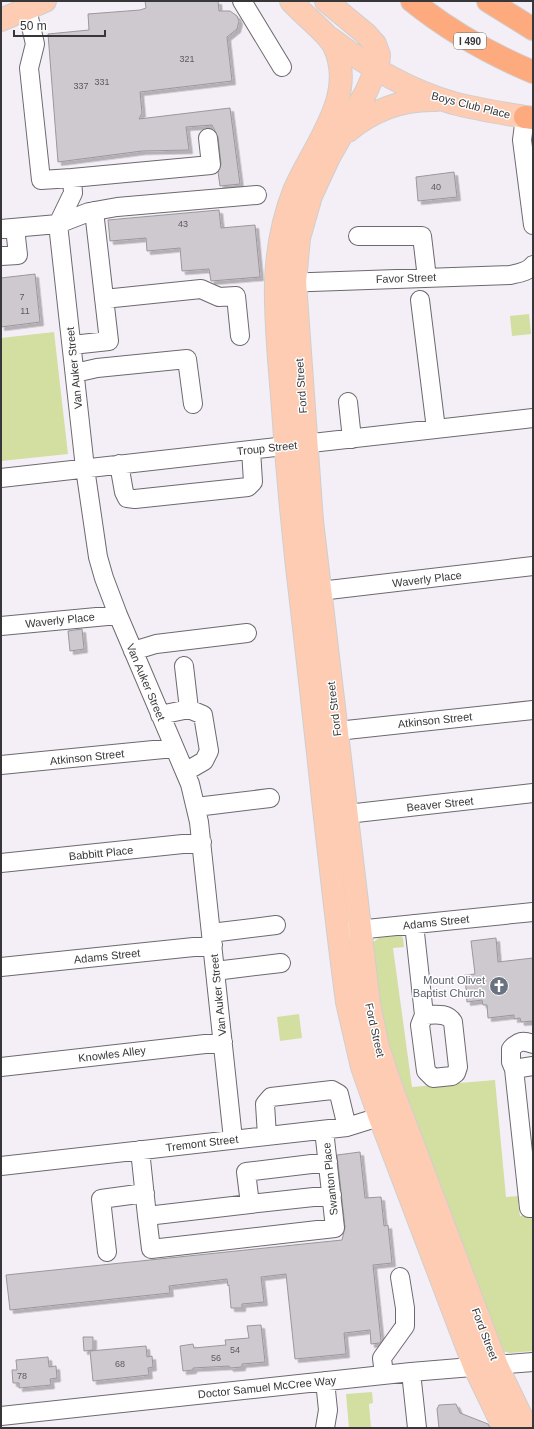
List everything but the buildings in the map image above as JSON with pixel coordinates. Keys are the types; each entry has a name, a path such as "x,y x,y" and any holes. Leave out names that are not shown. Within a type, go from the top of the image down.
{"highway":[{"name":"I 490","path":"412,1 431,16 469,40 533,72"},
{"path":"488,1 533,29"}],"main road":[{"name":"Ford Street","path":"291,1 302,14 329,38 337,54 341,67 340,92 333,112 300,178 287,212 278,257 285,282 296,445 293,537 350,930 384,1068 497,1366 527,1428"},
{"name":"Ford Street","path":"285,282 296,260 304,217 319,177 360,105 376,70 379,55 372,39 326,1"},
{"name":"Boys Club Place","path":"329,38 376,70 410,87 453,102 530,118"},
{"path":"340,139 355,125 378,111 390,106 426,100 453,102"},
{"name":"Ford Street","path":"296,445 312,521 347,814 350,930 344,980 353,1031 362,1067 380,1118 475,1368 504,1428"}],"street":[{"path":"242,1 282,67"},
{"path":"20,9 35,44 29,68 41,180 211,165 208,138"},
{"path":"530,118 522,140 533,225"},
{"path":"58,224 73,193 72,178"},
{"path":"1,256 18,254 8,229 58,224 94,211 117,207 257,195"},
{"path":"72,345 109,341 94,211"},
{"name":"Van Auker Street","path":"58,224 85,468 98,556 104,578 118,615 185,772 196,807 202,842 234,1139"},
{"path":"358,236 422,236 427,278"},
{"name":"Favor Street","path":"285,282 510,275 530,269 533,265"},
{"path":"104,299 201,289 219,297 236,296 240,336"},
{"path":"420,300 436,429"},
{"path":"75,373 97,368 187,359 193,404"},
{"path":"348,402 352,438"},
{"name":"Troup Street","path":"1,478 533,418"},
{"path":"119,464 124,492 127,498 135,499 241,488 248,487 253,482 251,450"},
{"name":"Waverly Place","path":"320,592 533,566"},
{"name":"Waverly Place","path":"1,626 118,615"},
{"path":"133,651 156,644 247,633"},
{"path":"184,666 189,709"},
{"path":"160,715 189,709 203,715 209,751 204,761 185,772"},
{"name":"Atkinson Street","path":"337,731 533,710"},
{"name":"Atkinson Street","path":"1,766 174,748"},
{"name":"Beaver Street","path":"347,814 533,793"},
{"path":"196,807 270,798"},
{"name":"Babbitt Place","path":"1,863 202,842"},
{"name":"Adams Street","path":"350,930 533,912"},
{"path":"414,924 424,1015"},
{"name":"Adams Street","path":"1,967 212,939 276,925"},
{"path":"215,971 281,963"},
{"path":"533,1044 526,1041 520,1042 511,1049 510,1062 514,1069 529,1208 533,1208"},
{"name":"Knowles Alley","path":"1,1067 223,1042"},
{"path":"514,1069 533,1066"},
{"path":"267,1136 265,1104 271,1097 332,1090 339,1094 347,1127"},
{"name":"Tremont Street","path":"1,1166 347,1127 380,1118 400,1110"},
{"name":"Swanton Place","path":"147,1216 151,1249 335,1228 324,1130"},
{"path":"140,1150 147,1216 332,1195"},
{"path":"250,1204 246,1172 328,1162"},
{"path":"107,1252 101,1199 145,1193"},
{"path":"384,1375 382,1358 405,1326 405,1308 400,1277"},
{"name":"Doctor Samuel McCree Way","path":"1,1416 23,1421 325,1381 533,1362"},
{"path":"411,1372 417,1428"},
{"path":"325,1381 328,1410 325,1428"}],"green space":[{"path":"529,314 531,334 512,336 510,316"},
{"path":"54,332 68,454 1,461 1,338"},
{"path":"401,935 403,938 404,947 393,948 412,1087 495,1080 506,1197 520,1196 521,1202 518,1203 520,1216 533,1215 533,1351 510,1353 502,1351 385,1047 372,943 379,938"},
{"path":"299,1014 302,1038 280,1041 277,1017"},
{"path":"372,1392 373,1403 369,1404 371,1428 349,1428 346,1394"}],"place":[{"name":"Mount Olivet Baptist Church","path":"499,986"}]}
